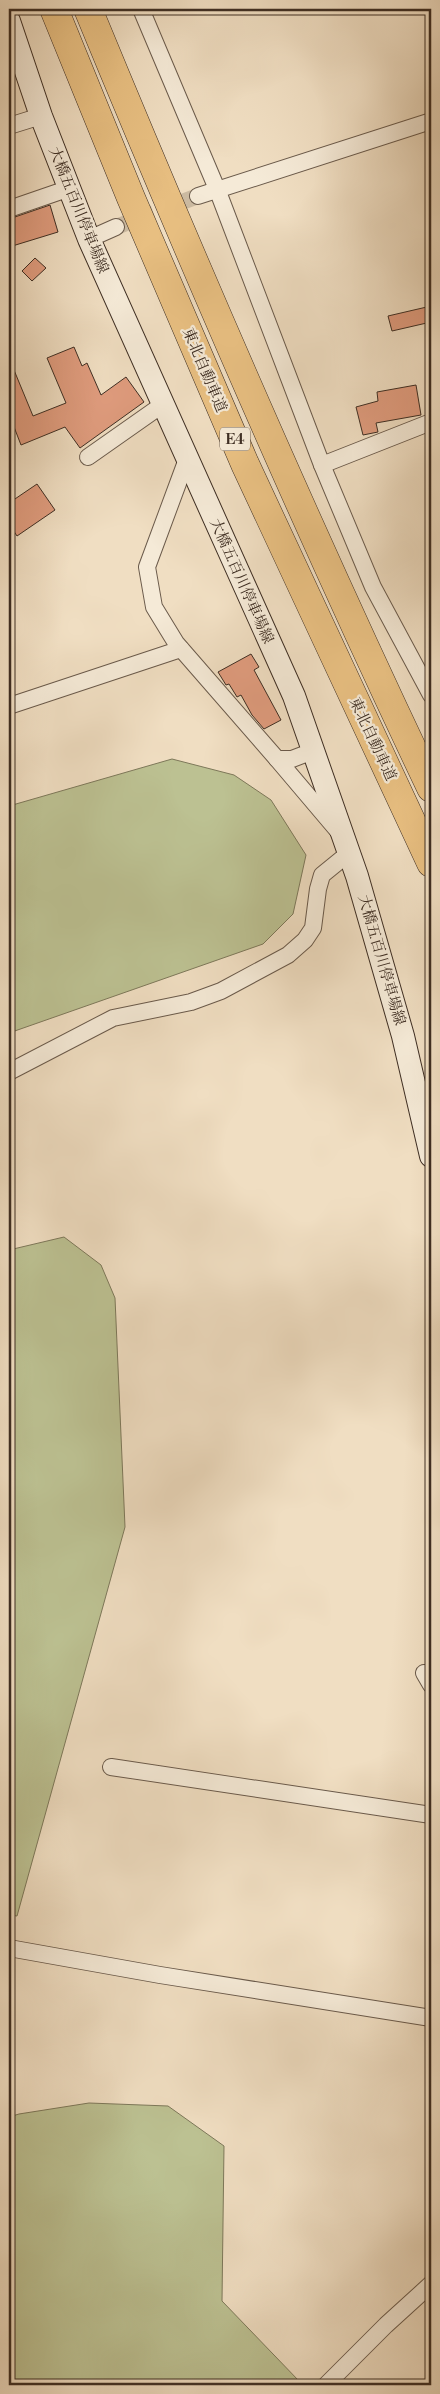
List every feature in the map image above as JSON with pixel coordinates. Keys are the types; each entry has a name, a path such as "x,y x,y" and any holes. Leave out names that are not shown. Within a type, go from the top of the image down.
{"highway":[{"name":"東北自動車道","path":"54,9 131,198 245,464 431,863"},
{"name":"東北自動車道","path":"88,9 160,184 275,451 431,788"}],"main road":[{"name":"大橋五百川停車場線","path":"9,21 41,116 89,239 294,696 346,845 397,1014 431,1156"}],"street":[{"path":"141,9 217,189 322,465 373,587 431,695"},
{"path":"9,126 41,116"},
{"path":"198,196 431,121"},
{"path":"9,209 70,188"},
{"path":"89,239 116,228"},
{"path":"88,457 162,405"},
{"path":"322,465 431,422"},
{"path":"9,1072 113,1018 191,1002 221,991 288,955 305,940 313,928 318,889 322,875 346,845 277,759 181,649 154,607 147,567 187,460"},
{"path":"9,706 181,649"},
{"path":"277,759 292,759 314,751"},
{"path":"111,1766 431,1815"},
{"path":"9,1948 169,1977 431,2018"},
{"path":"326,2385 386,2325 431,2284"}],"green space":[{"path":"172,759 234,775 271,800 306,855 293,914 263,944 9,1033 9,806"},
{"path":"64,1237 101,1265 115,1298 125,1527 17,1916 9,1915 9,1250"},
{"path":"89,2103 168,2106 224,2146 222,2301 299,2381 296,2385 9,2385 9,2117"}],"building":[{"path":"50,205 58,232 9,247 9,219"},
{"path":"35,258 46,268 32,281 22,271"},
{"path":"431,306 431,322 392,331 388,316"},
{"path":"74,347 82,366 87,363 101,395 126,377 144,402 80,448 65,427 21,445 9,414 9,358 33,416 66,403 47,358"},
{"path":"416,385 421,415 376,423 378,432 363,435 356,407 378,401 377,392"},
{"path":"37,484 55,510 17,536 9,524 9,503"},
{"path":"251,654 259,667 254,670 281,720 264,729 252,715 241,695 237,697 218,672"}],"tunnel":[{"path":"116,227 198,196"}]}
